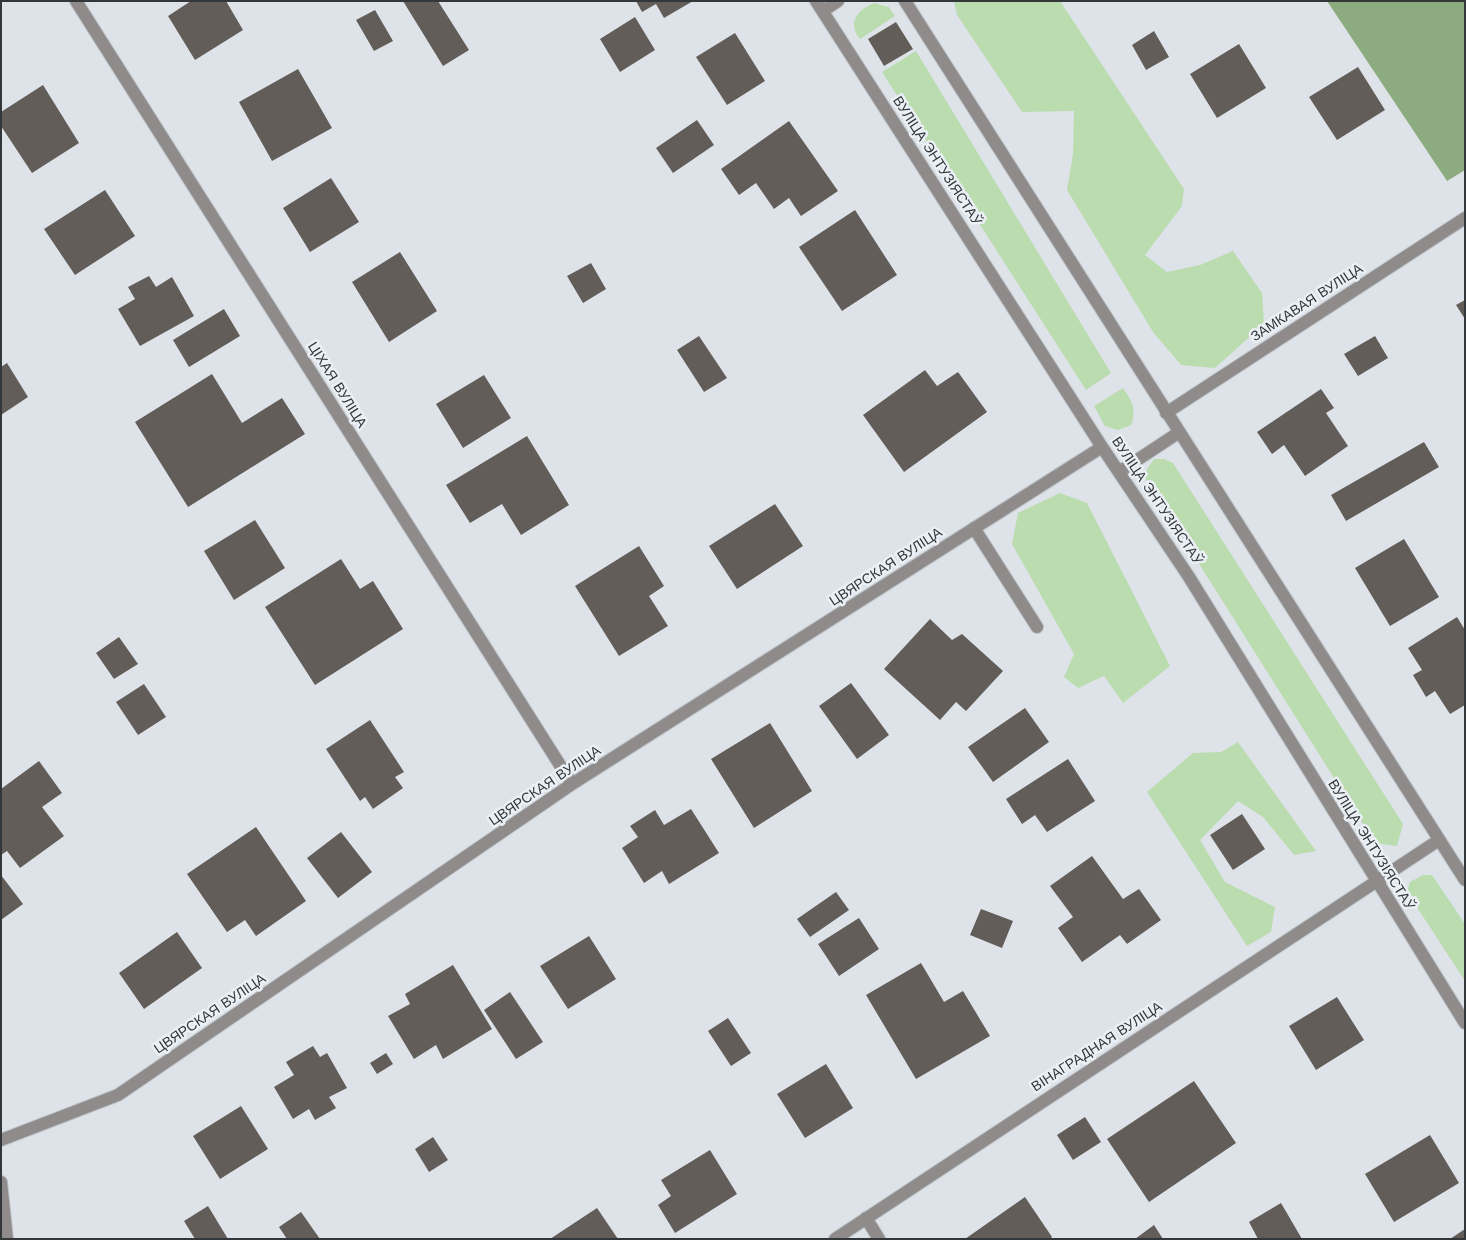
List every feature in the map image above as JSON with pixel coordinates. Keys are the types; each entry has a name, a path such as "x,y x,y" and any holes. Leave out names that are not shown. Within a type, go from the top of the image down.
{"street":[{"name":"ЦІХАЯ ВУЛІЦА","path":"76,1 572,784"},
{"path":"819,6 838,1"},
{"path":"905,1 1465,880"},
{"name":"ВУЛІЦА ЭНТУЗІЯСТАЎ","path":"819,6 1102,447 1189,577 1375,881 1465,1023"},
{"name":"ЗАМКАВАЯ ВУЛІЦА","path":"1166,412 1465,218"},
{"path":"1119,472 1178,432"},
{"name":"ЦВЯРСКАЯ ВУЛІЦА","path":"1,1140 118,1095 572,784 1102,447"},
{"path":"974,528 1037,628"},
{"name":"ВІНАГРАДНАЯ ВУЛІЦА","path":"835,1239 1439,840"},
{"path":"1,1182 7,1239"},
{"path":"866,1218 879,1239"}],"green space":[{"path":"954,1 1060,1 1184,189 1182,206 1145,255 1167,272 1200,265 1233,251 1262,293 1264,324 1215,368 1181,365 1153,332 1067,190 1073,154 1074,111 1022,112 957,15"},
{"path":"1327,1 1465,1 1465,170 1447,181"},
{"path":"874,3 889,7 895,16 860,39 854,28 854,22 863,9"},
{"path":"916,51 1111,373 1086,390 882,72"},
{"path":"1123,388 1131,401 1134,415 1131,425 1118,430 1105,426 1094,406"},
{"path":"1154,459 1164,459 1173,463 1403,824 1397,846 1375,843 1145,478 1147,469"},
{"path":"1060,493 1087,503 1170,666 1123,703 1104,676 1078,688 1064,677 1074,654 1012,544 1018,513"},
{"path":"1238,742 1316,851 1294,855 1263,817 1238,801 1200,840 1225,882 1275,907 1271,932 1247,946 1147,792 1193,753 1221,752"},
{"path":"1423,875 1432,875 1465,924 1465,981 1407,892 1410,882"}],"building":[{"path":"191,1 226,1 243,30 195,60 168,16"},
{"path":"403,1 438,1 469,50 443,66"},
{"path":"636,1 693,1 664,18 656,4 642,12"},
{"path":"375,10 393,41 374,51 356,20"},
{"path":"635,17 655,50 620,72 600,39"},
{"path":"896,22 913,49 884,66 868,39"},
{"path":"1154,31 1169,57 1146,70 1132,45"},
{"path":"735,33 765,81 727,105 696,57"},
{"path":"1239,44 1266,88 1217,118 1190,74"},
{"path":"1358,67 1385,110 1337,140 1309,97"},
{"path":"298,69 332,128 272,161 239,102"},
{"path":"43,85 79,143 32,173 1,126 1,112"},
{"path":"697,120 714,145 673,173 656,148"},
{"path":"789,121 838,191 801,216 789,198 774,209 756,183 739,195 721,169"},
{"path":"331,178 359,222 310,252 283,208"},
{"path":"105,190 135,236 75,275 44,229"},
{"path":"855,210 897,275 842,311 799,247"},
{"path":"400,252 437,311 389,342 352,282"},
{"path":"591,263 606,289 583,303 567,276"},
{"path":"149,276 156,287 172,277 194,316 140,346 118,309 135,299 128,287"},
{"path":"1465,300 1465,319 1456,305"},
{"path":"224,309 240,336 189,367 173,340"},
{"path":"699,336 727,378 704,392 677,350"},
{"path":"1375,336 1388,358 1358,376 1344,354"},
{"path":"7,363 28,397 1,415 1,367"},
{"path":"925,370 937,386 958,372 987,412 904,472 863,415"},
{"path":"212,374 242,423 282,398 305,434 188,507 135,422"},
{"path":"484,375 511,418 463,448 436,404"},
{"path":"1321,389 1334,408 1326,413 1348,446 1305,476 1284,445 1272,454 1257,432"},
{"path":"527,436 569,505 521,535 502,504 470,523 446,485"},
{"path":"1424,442 1439,467 1346,521 1331,495"},
{"path":"775,504 803,546 737,589 709,546"},
{"path":"255,520 285,568 234,600 204,551"},
{"path":"1404,539 1439,597 1390,626 1355,568"},
{"path":"639,546 664,586 649,596 668,626 619,656 575,586"},
{"path":"341,559 360,589 373,581 403,629 315,685 265,607"},
{"path":"1457,617 1465,630 1465,705 1450,714 1435,691 1426,697 1413,675 1422,670 1408,648"},
{"path":"930,619 952,640 962,634 1003,671 966,711 956,702 940,720 884,669"},
{"path":"119,637 138,664 114,679 96,653"},
{"path":"851,683 889,735 857,759 819,706"},
{"path":"144,684 166,717 138,735 116,702"},
{"path":"1025,708 1049,742 993,782 968,747"},
{"path":"370,720 404,772 395,777 403,788 373,809 365,797 360,801 326,749"},
{"path":"770,723 812,791 754,828 711,759"},
{"path":"1068,759 1095,801 1047,832 1035,815 1022,824 1006,799"},
{"path":"39,761 62,793 42,807 64,836 20,868 7,851 1,855 1,789"},
{"path":"691,809 719,853 669,884 662,871 644,883 622,848 638,837 630,826 655,810 664,825"},
{"path":"1242,814 1265,849 1233,870 1210,835"},
{"path":"256,827 306,901 256,936 245,920 227,932 187,874"},
{"path":"341,832 372,872 338,898 307,858"},
{"path":"1092,856 1123,899 1139,889 1161,920 1127,944 1120,935 1082,962 1058,928 1073,917 1050,886"},
{"path":"1,875 23,904 1,920"},
{"path":"836,892 849,910 810,937 797,919"},
{"path":"981,909 1013,921 1002,948 970,935"},
{"path":"859,918 879,949 839,976 818,944"},
{"path":"177,932 202,968 144,1009 119,973"},
{"path":"589,936 616,979 568,1009 540,966"},
{"path":"921,963 944,1002 963,991 990,1036 916,1079 866,995"},
{"path":"453,965 492,1029 443,1059 436,1045 414,1059 388,1016 410,1004 405,994"},
{"path":"510,992 543,1042 516,1059 484,1010"},
{"path":"1337,997 1364,1040 1316,1070 1289,1026"},
{"path":"728,1018 751,1053 731,1066 708,1031"},
{"path":"313,1046 320,1057 327,1053 347,1088 329,1097 336,1108 315,1120 309,1109 293,1119 274,1087 294,1075 286,1062"},
{"path":"386,1053 393,1064 377,1074 370,1063"},
{"path":"826,1064 853,1108 805,1138 777,1094"},
{"path":"1194,1081 1236,1143 1149,1202 1107,1139"},
{"path":"241,1106 268,1149 220,1179 193,1136"},
{"path":"1085,1117 1101,1142 1073,1160 1057,1135"},
{"path":"1430,1135 1459,1183 1394,1222 1365,1174"},
{"path":"433,1137 448,1160 429,1172 415,1149"},
{"path":"710,1150 737,1194 675,1233 658,1205 671,1196 661,1180"},
{"path":"1025,1197 1052,1237 1050,1239 965,1239"},
{"path":"1281,1203 1302,1239 1258,1239 1249,1222"},
{"path":"208,1206 228,1239 195,1239 184,1221"},
{"path":"597,1208 618,1239 550,1239"},
{"path":"301,1212 320,1239 287,1239 279,1227"},
{"path":"1154,1225 1163,1239 1135,1239"},
{"path":"1465,1229 1465,1239 1450,1239"}]}
